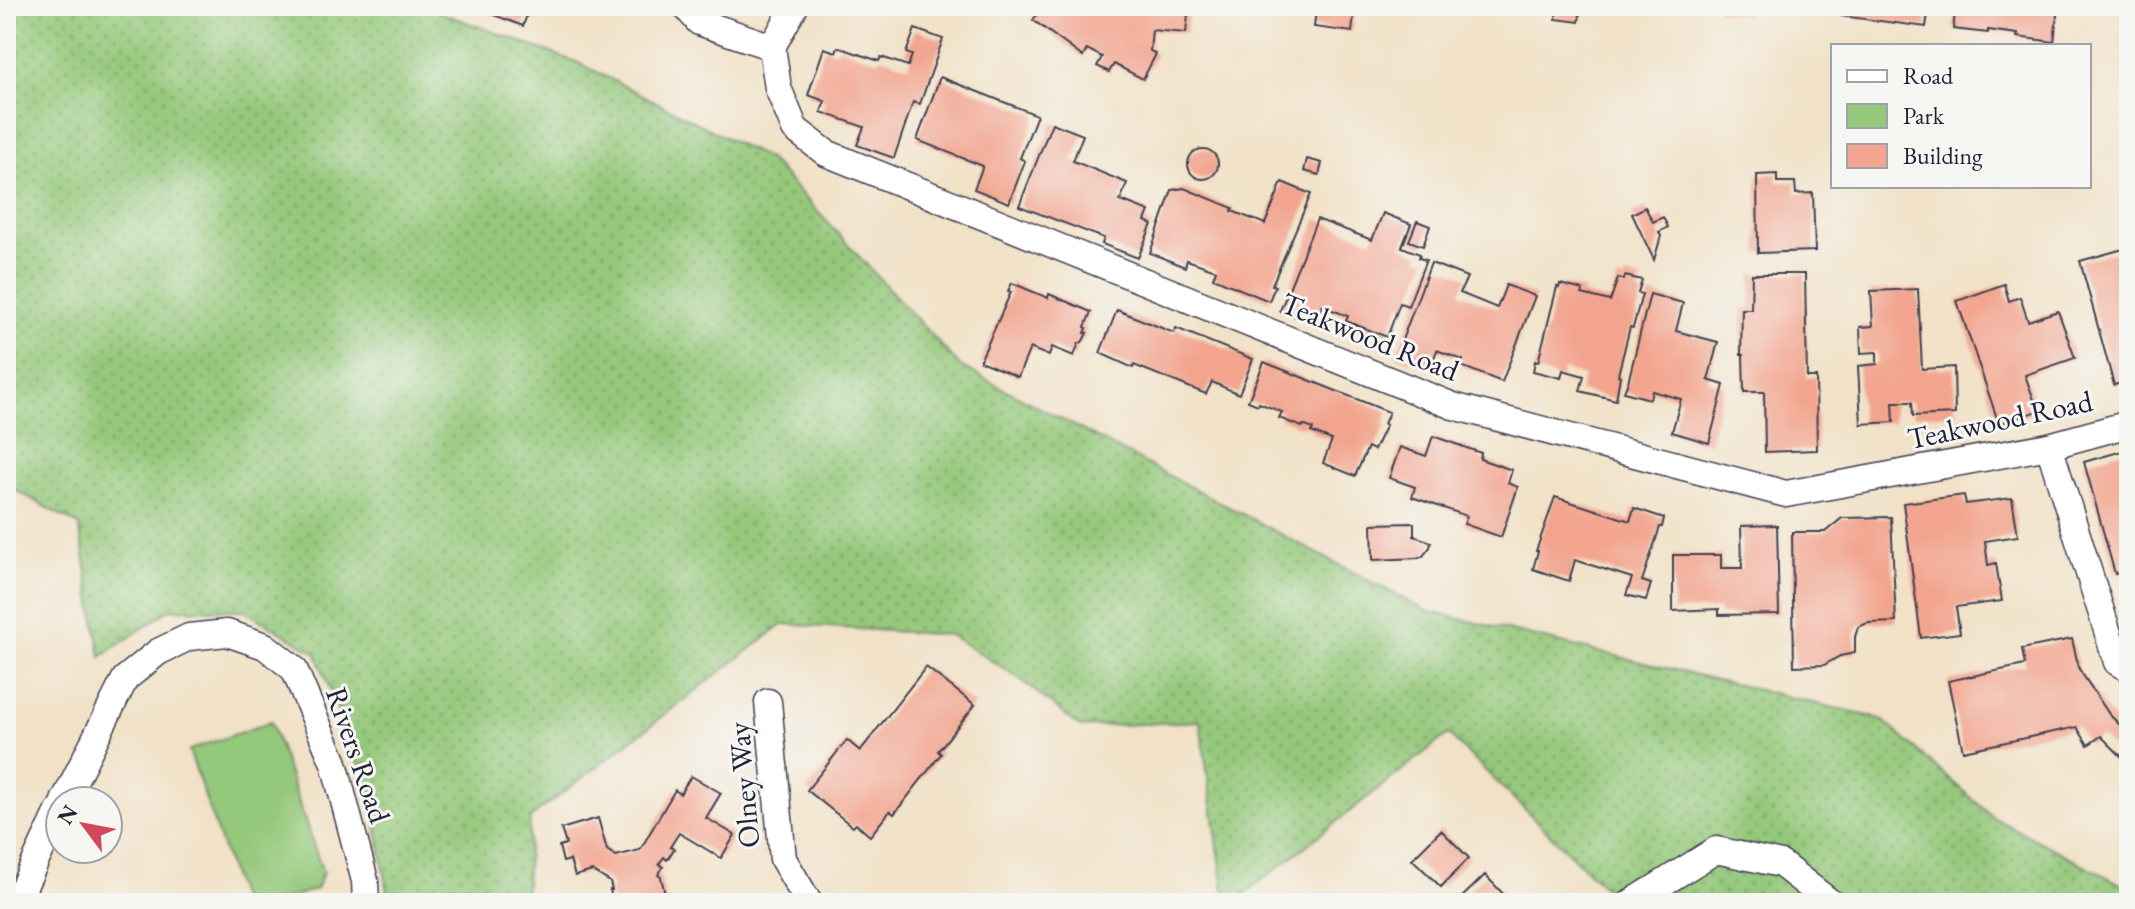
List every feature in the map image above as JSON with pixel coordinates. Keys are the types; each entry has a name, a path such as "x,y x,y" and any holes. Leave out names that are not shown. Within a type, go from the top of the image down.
{"street":[{"path":"685,6 699,22 772,47 795,6"},
{"name":"Teakwood Road","path":"772,47 778,88 795,129 826,153 1453,406 1786,494 2049,446 2129,424"},
{"path":"2049,446 2117,662 2129,669"},
{"name":"Rivers Road","path":"72,785 125,679 158,652 189,637 227,633 265,646 294,669 334,763 365,881 366,903"},
{"name":"Olney Way","path":"768,702 783,859 809,903"},
{"path":"16,903 44,843"},
{"path":"1631,903 1716,850 1781,864 1831,903"}],"green space":[{"path":"6,6 422,6 579,63 770,160 960,366 1427,611 1881,719 1994,818 2129,888 2129,903 1620,903 1448,734 1233,903 1226,903 1200,721 1080,727 1019,678 950,635 783,624 530,818 525,903 390,903 371,797 316,653 243,610 170,609 101,657 79,525 6,485"},
{"path":"271,722 323,873 316,889 278,901 259,903 240,899 189,750"}],"building":[{"path":"471,6 530,6 523,26"},
{"path":"1043,6 1189,6 1186,33 1152,30 1150,51 1156,54 1143,79 1114,64 1109,72 1097,66 1102,57 1087,49 1083,57 1033,20"},
{"path":"1312,6 1362,6 1360,15 1354,15 1352,32 1314,27 1316,11 1312,11"},
{"path":"1557,6 1581,6 1579,22 1556,19"},
{"path":"1718,6 1749,6 1748,14 1718,10"},
{"path":"1843,6 1929,6 1926,27 1841,16"},
{"path":"1956,6 2058,6 2054,42 1988,30 1988,33 1953,29"},
{"path":"915,29 943,39 920,104 913,102 894,158 857,145 864,127 821,112 825,101 808,95 824,48 836,52 838,47 879,61 881,57 908,66 912,55 906,53"},
{"path":"940,77 1037,115 1020,158 1025,161 1009,203 974,189 983,166 917,140"},
{"path":"1052,123 1083,135 1073,161 1127,183 1120,201 1149,211 1145,221 1152,224 1138,258 1102,244 1104,238 1019,206"},
{"path":"1203,149 1214,153 1218,164 1214,175 1203,179 1192,175 1188,164 1192,153"},
{"path":"1307,159 1322,163 1319,175 1304,171"},
{"path":"1777,174 1777,182 1795,182 1796,194 1813,193 1815,251 1758,253 1757,175"},
{"path":"1282,182 1311,194 1272,285 1275,286 1269,301 1213,278 1216,270 1187,260 1185,267 1150,253 1172,190 1184,188 1265,224"},
{"path":"1645,207 1653,222 1663,217 1668,227 1659,232 1661,236 1654,260 1632,214"},
{"path":"1383,213 1411,224 1402,247 1420,254 1419,258 1426,260 1408,306 1400,303 1387,337 1346,321 1348,316 1322,306 1315,324 1280,311 1317,219 1372,240"},
{"path":"1417,221 1430,226 1423,246 1409,241"},
{"path":"2127,248 2129,381 2114,385 2080,261"},
{"path":"1431,263 1467,277 1460,293 1497,308 1506,285 1535,296 1502,382 1461,366 1463,360 1437,350 1430,369 1396,356"},
{"path":"1752,274 1805,274 1807,377 1816,377 1817,450 1765,452 1764,392 1744,392 1741,355 1742,309 1751,309"},
{"path":"1625,276 1642,280 1638,293 1642,294 1618,375 1616,400 1580,391 1584,376 1563,370 1561,378 1533,371 1557,287 1560,284 1583,290 1582,294 1610,301 1618,278 1624,280"},
{"path":"1012,283 1048,298 1049,294 1091,312 1085,327 1087,333 1074,356 1052,347 1049,356 1030,348 1018,377 980,361 1011,292 1008,291"},
{"path":"2004,284 2009,301 2020,297 2028,321 2058,311 2075,358 2025,375 2038,411 1999,424 1957,301"},
{"path":"1918,289 1922,369 1954,367 1955,414 1913,416 1912,402 1893,402 1894,422 1861,424 1858,366 1877,364 1877,352 1861,353 1860,327 1873,326 1871,291"},
{"path":"1650,294 1683,303 1676,331 1718,342 1708,380 1724,385 1709,443 1672,432 1681,399 1652,391 1650,399 1624,392"},
{"path":"1117,310 1174,333 1176,328 1253,359 1239,394 1212,382 1206,394 1100,353"},
{"path":"1264,362 1389,412 1374,450 1368,447 1355,476 1323,463 1332,440 1311,432 1313,429 1279,418 1282,412 1248,401"},
{"path":"1433,436 1481,453 1480,459 1512,470 1508,483 1518,487 1501,537 1464,524 1467,516 1412,497 1415,487 1389,478 1400,447 1426,456"},
{"path":"2129,449 2129,570 2115,574 2084,462"},
{"path":"1964,495 1966,504 2012,498 2018,536 1985,541 1988,565 1996,563 2002,601 1956,607 1960,633 1921,638 1903,503"},
{"path":"1555,497 1630,521 1634,508 1664,518 1642,581 1651,584 1646,600 1626,595 1632,578 1575,560 1569,581 1533,569"},
{"path":"1891,517 1896,622 1868,623 1858,627 1855,653 1840,656 1824,665 1794,666 1792,532 1825,532 1842,518"},
{"path":"1414,523 1414,536 1431,542 1423,556 1373,560 1372,524"},
{"path":"1777,525 1779,614 1719,615 1719,609 1673,611 1673,555 1721,555 1721,568 1742,568 1741,526"},
{"path":"2072,639 2079,669 2109,714 2129,734 2129,764 2101,736 2088,745 2077,727 1963,751 1948,681 2025,665 2022,649"},
{"path":"926,667 975,705 894,814 890,811 870,836 856,824 853,827 807,790 847,740 860,751"},
{"path":"691,776 721,793 706,818 735,835 721,858 679,833 670,847 674,849 667,860 664,857 659,864 663,867 658,875 667,903 613,903 610,882 592,871 575,876 570,860 563,862 559,846 566,844 561,829 598,818 607,850 616,856 640,850 675,790 680,794"},
{"path":"1441,830 1469,858 1441,887 1412,859"},
{"path":"1485,875 1512,903 1456,903"}]}
